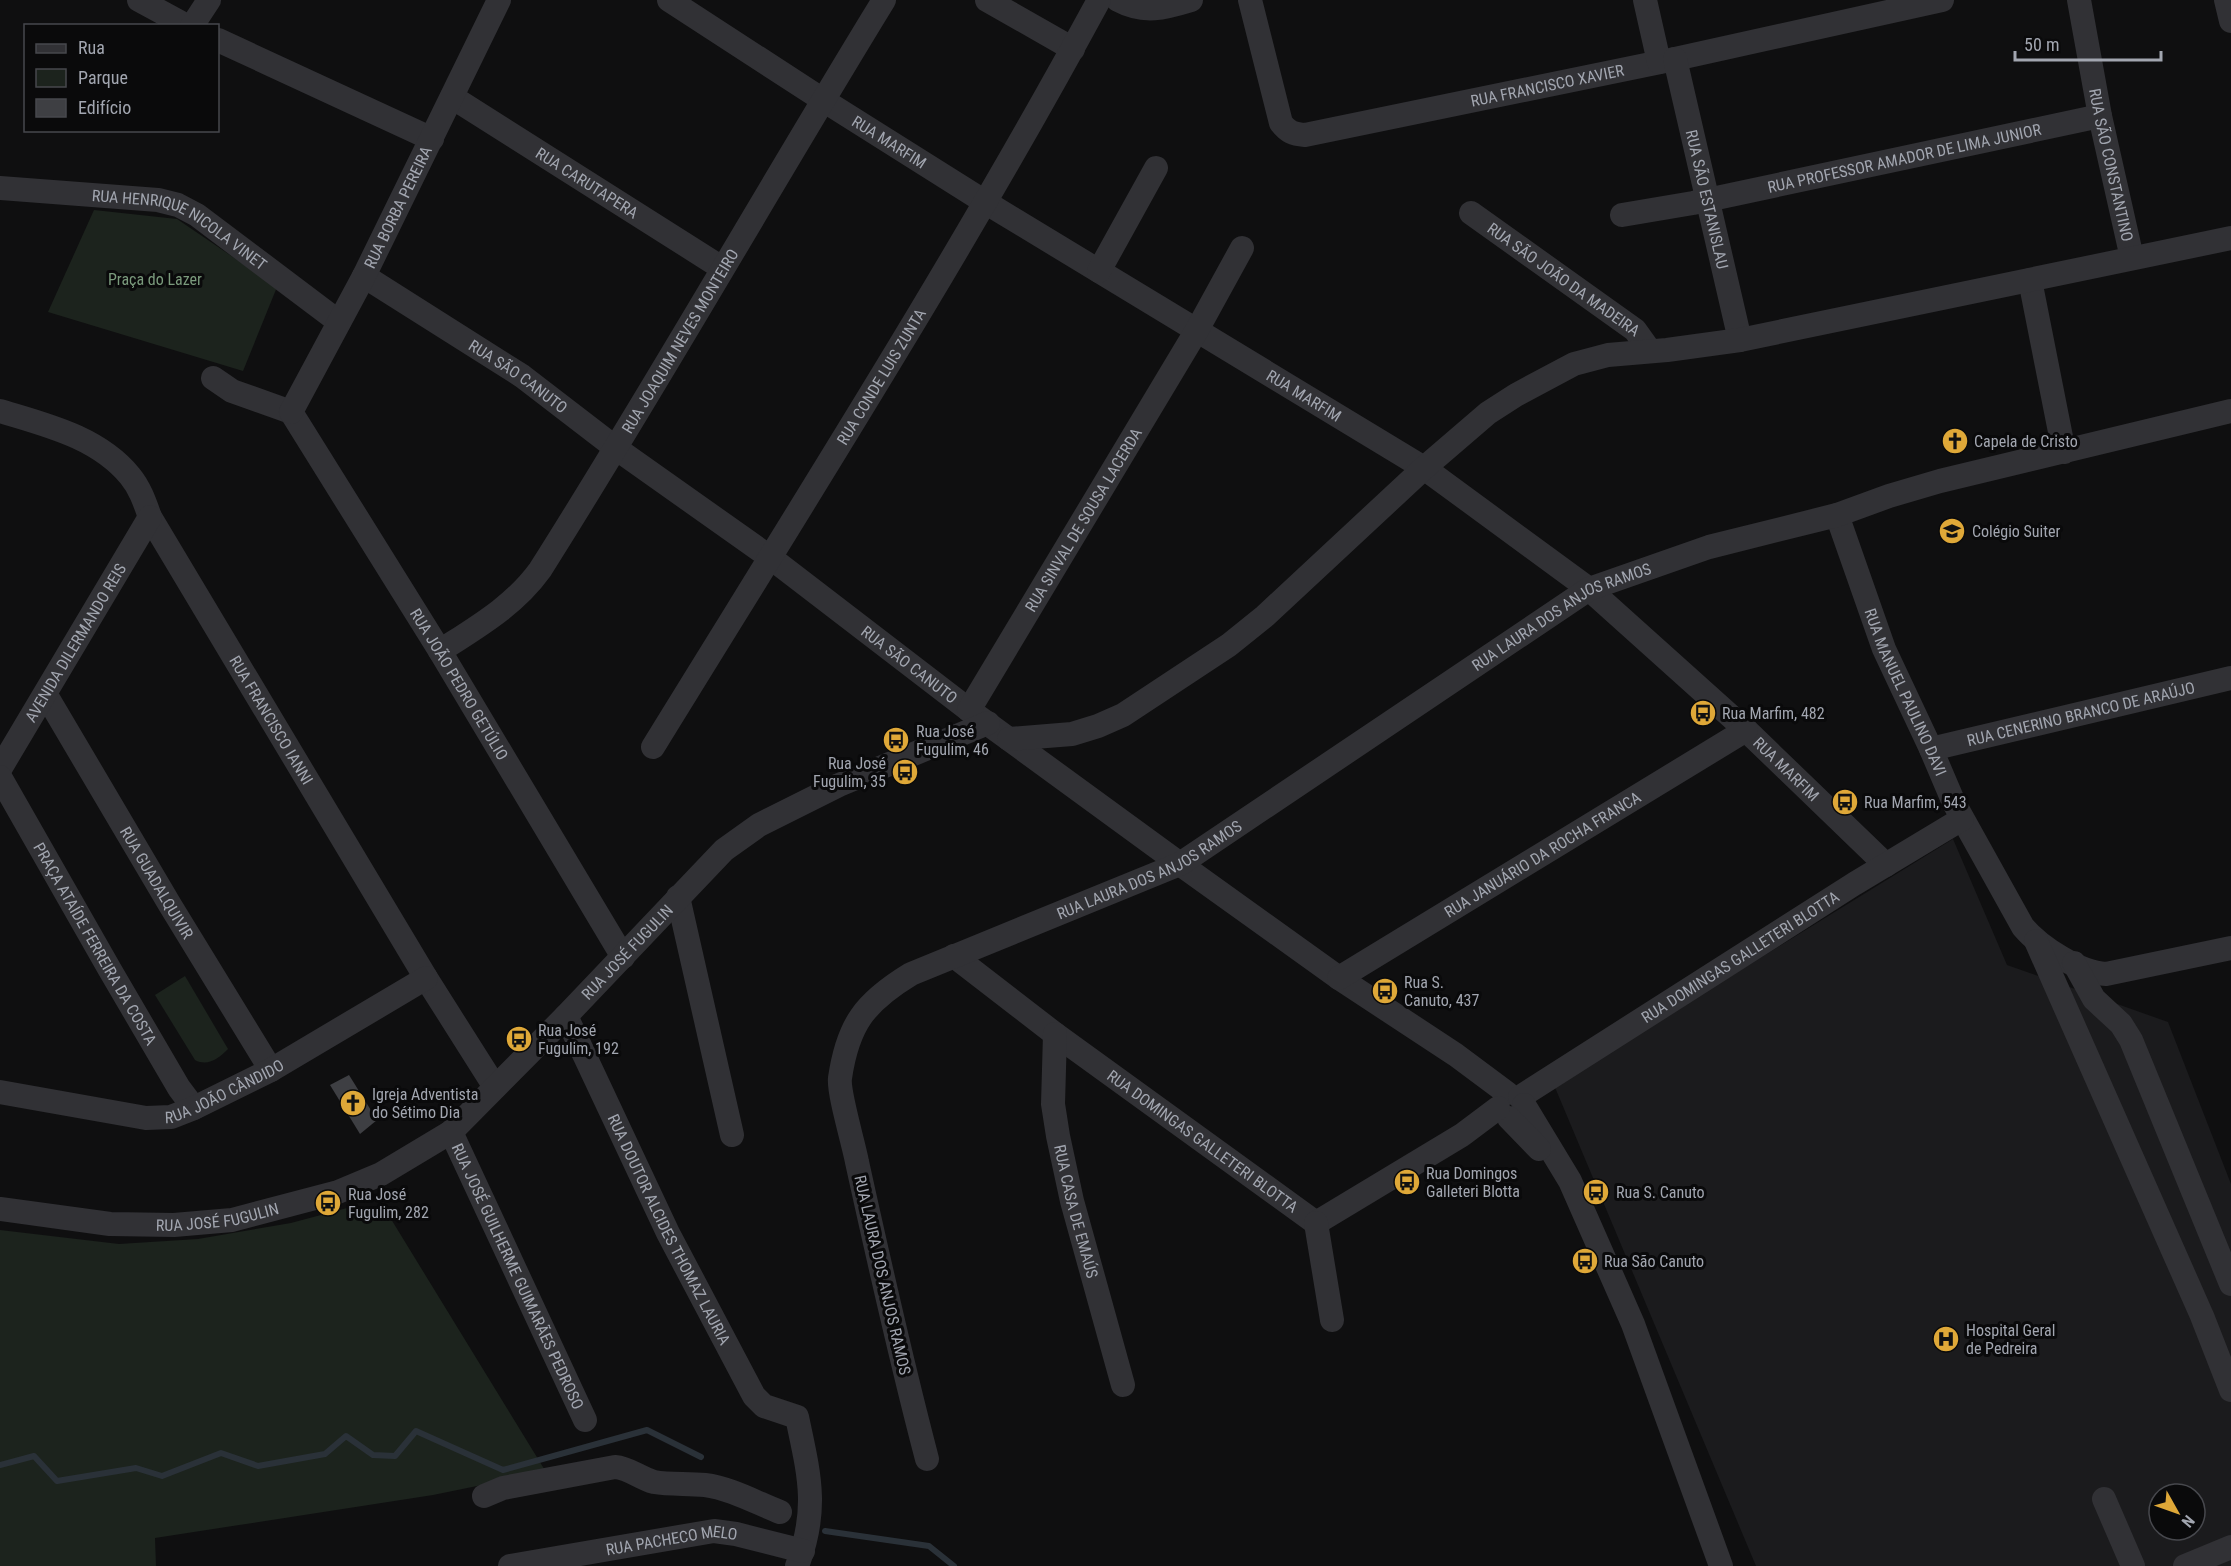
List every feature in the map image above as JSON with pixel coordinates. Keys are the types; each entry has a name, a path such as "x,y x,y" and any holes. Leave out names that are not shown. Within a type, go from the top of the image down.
{"street":[{"path":"139,0 183,24"},
{"path":"193,24 209,0"},
{"name":"RUA BORBA PEREIRA","path":"291,412 364,276 499,0"},
{"name":"RUA MARFIM","path":"669,0 985,202 1425,468 1589,589 1746,730 1886,865"},
{"name":"RUA JOAQUIM NEVES MONTEIRO","path":"440,651 506,608 530,584 617,449 722,268 884,0"},
{"path":"987,0 1073,49"},
{"name":"RUA CONDE LUIS ZUNTA","path":"653,747 771,558 985,202 1099,0"},
{"path":"1118,0 1127,5 1165,9 1191,0"},
{"name":"RUA FRANCISCO XAVIER","path":"1250,0 1281,123 1294,135 1305,135 1667,60 1938,0"},
{"name":"RUA SÃO ESTANISLAU","path":"1645,0 1667,60 1708,200 1740,340"},
{"name":"RUA SÃO CONSTANTINO","path":"2079,0 2100,116 2132,258"},
{"path":"2226,0 2231,21"},
{"path":"219,40 432,139"},
{"name":"RUA CARUTAPERA","path":"452,97 722,268"},
{"name":"RUA PROFESSOR AMADOR DE LIMA JUNIOR","path":"1708,200 2100,116"},
{"path":"1099,271 1156,168"},
{"name":"RUA HENRIQUE NICOLA VINET","path":"2,193 158,200 178,205 197,215 339,322"},
{"path":"1622,215 1708,200"},
{"name":"RUA SÃO JOÃO DA MADEIRA","path":"1472,213 1635,330 1650,351"},
{"path":"1009,739 1072,734 1124,715 1229,645 1265,616 1488,412 1574,364 1608,355 1740,340 2231,238"},
{"name":"RUA SINVAL DE SOUSA LACERDA","path":"978,717 1242,248"},
{"name":"RUA SÃO CANUTO","path":"364,276 522,376 617,449 771,558 978,717 1180,864 1339,978 1456,1055 1508,1106 1570,1180 1633,1324 1721,1566"},
{"path":"2030,280 2064,452"},
{"path":"213,378 232,391 291,412"},
{"name":"RUA FRANCISCO IANNI","path":"0,411 62,430 92,445 117,462 131,477 150,517 426,978 495,1087"},
{"name":"RUA LAURA DOS ANJOS RAMOS","path":"927,1459 895,1334 840,1081 850,1035 863,1013 885,990 911,974 1180,864 1589,589 1709,546 1837,515 1940,481 2231,411"},
{"name":"RUA JOÃO PEDRO GETÚLIO","path":"291,412 440,651 623,957"},
{"name":"RUA MANUEL PAULINO DAVI","path":"1837,515 1884,649 1962,819 2029,934 2202,1316 2231,1390"},
{"name":"AVENIDA DILERMANDO REIS","path":"0,770 150,517"},
{"name":"RUA CENERINO BRANCO DE ARAÚJO","path":"1931,749 2231,678"},
{"name":"RUA GUADALQUIVIR","path":"46,694 170,905 271,1070"},
{"name":"RUA JOSÉ FUGULIN","path":"0,1209 110,1224 174,1225 232,1220 338,1192 381,1174 451,1132 566,1016 724,850 759,825 978,717"},
{"name":"RUA JANUÁRIO DA ROCHA FRANCA","path":"1339,978 1746,730"},
{"name":"PRAÇA ATAÍDE FERREIRA DA COSTA","path":"0,777 179,1088 194,1108"},
{"name":"RUA DOMINGAS GALLETERI BLOTTA","path":"954,956 1055,1034 1316,1223 1462,1135 1962,819"},
{"path":"678,897 732,1135"},
{"path":"2029,934 2089,971 2106,974 2231,948"},
{"path":"2074,963 2094,999 2121,1024 2131,1040 2231,1284"},
{"name":"RUA JOÃO CÂNDIDO","path":"0,1092 146,1118 171,1117 271,1070 426,978"},
{"name":"RUA DOUTOR ALCIDES THOMAZ LAURIA","path":"566,1016 668,1233 754,1396 764,1406 797,1417 810,1478 810,1518 800,1558"},
{"name":"RUA CASA DE EMAÚS","path":"1055,1034 1053,1104 1058,1136 1072,1201 1123,1384"},
{"name":"RUA JOSÉ GUILHERME GUIMARÃES PEDROSO","path":"451,1132 585,1420"},
{"path":"1316,1223 1332,1320"},
{"path":"484,1496 503,1488 615,1467 625,1468 644,1479 658,1483 705,1485 718,1488 780,1512"},
{"path":"2104,1499 2133,1566"},
{"name":"RUA PACHECO MELO","path":"510,1566 714,1531 736,1534 800,1558"},
{"path":"2185,1566 2231,1547"}],"shaded area":[{"name":"Hospital Geral de Pedreira","path":"1953,839 2007,965 2168,1022 2231,1184 2231,1566 1756,1566 1554,1085"}],"green space":[{"name":"Praça do Lazer","path":"94,210 177,219 277,287 243,371 48,312"},
{"path":"185,976 228,1049 209,1062 195,1060 155,995"},
{"path":"383,1206 546,1472 433,1495 155,1538 156,1566 0,1566 0,1230 119,1244 198,1239 291,1223 351,1207"}],"building":[{"name":"Igreja Adventista do Sétimo Dia","path":"349,1075 377,1120 360,1134 330,1085"}],"waterway":[{"path":"0,1465 34,1456 57,1481 136,1468 162,1476 221,1453 258,1466 325,1454 346,1436 373,1455 395,1456 416,1431 503,1470 647,1430 701,1457"},
{"path":"825,1531 929,1546 954,1566"}],"place":[{"name":"Capela de Cristo","path":"1955,441"},
{"name":"Colégio Suiter","path":"1952,531"},
{"name":"Rua Marfim, 482","path":"1703,713"},
{"name":"Rua José Fugulim, 46","path":"896,740"},
{"name":"Rua José Fugulim, 35","path":"905,772"},
{"name":"Rua Marfim, 543","path":"1845,802"},
{"name":"Rua S. Canuto, 437","path":"1385,991"},
{"name":"Rua José Fugulim, 192","path":"519,1039"},
{"name":"Igreja Adventista do Sétimo Dia","path":"353,1103"},
{"name":"Rua Domingos Galleteri Blotta","path":"1407,1182"},
{"name":"Rua S. Canuto","path":"1596,1192"},
{"name":"Rua José Fugulim, 282","path":"328,1203"},
{"name":"Rua São Canuto","path":"1585,1261"},
{"name":"Hospital Geral de Pedreira","path":"1946,1339"}]}
